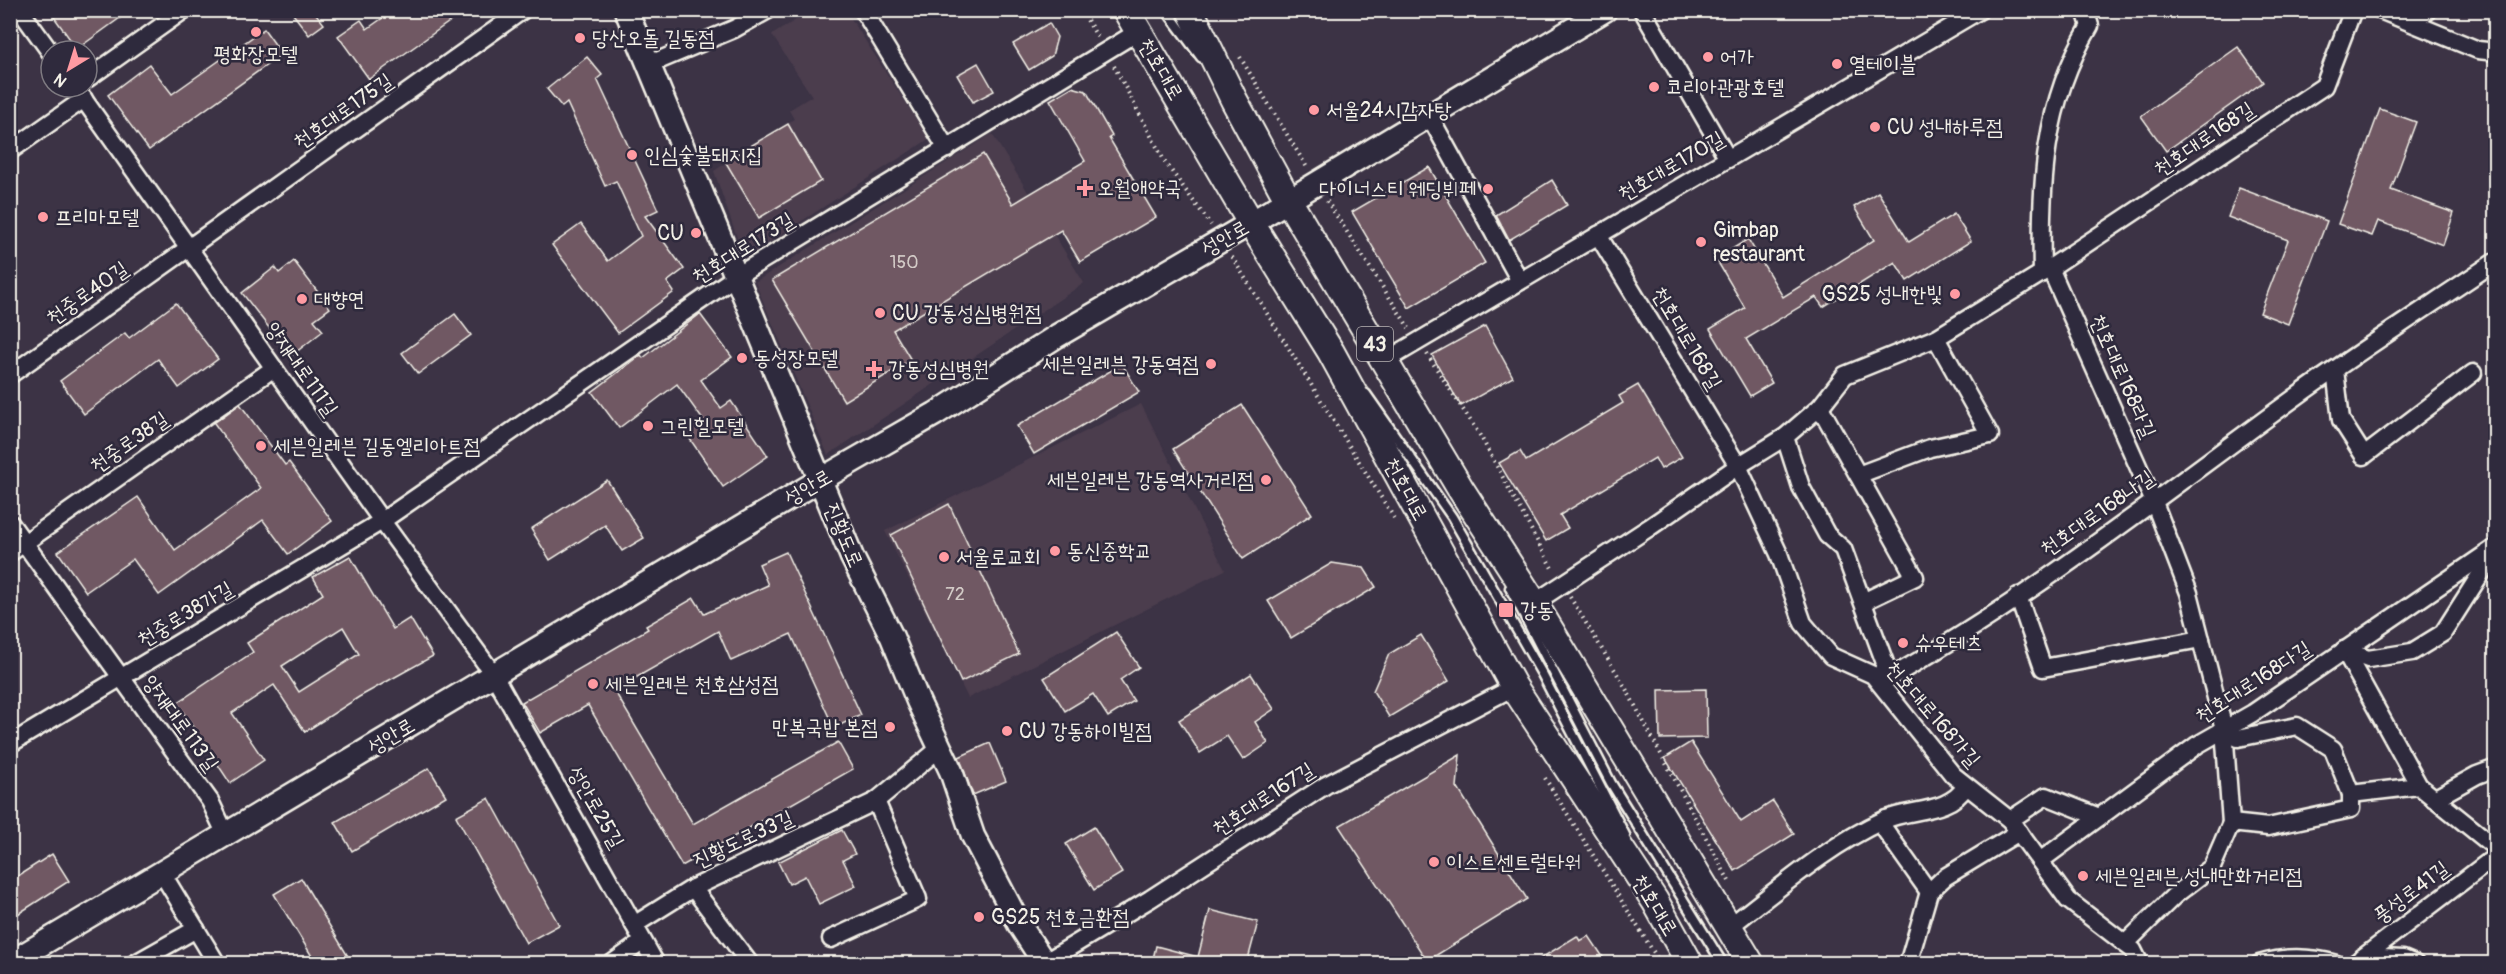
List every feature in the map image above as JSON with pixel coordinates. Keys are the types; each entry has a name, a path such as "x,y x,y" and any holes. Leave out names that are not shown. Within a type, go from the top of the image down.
{"main road":[{"name":"43","path":"1190,10 1234,100 1288,200 1460,488"},
{"name":"천호대로","path":"1132,21 1251,223 1331,352 1514,687 1654,901 1690,963"},
{"path":"1460,488 1534,603 1751,963"}],"street":[{"path":"20,10 41,39"},
{"path":"99,70 184,10"},
{"name":"천호대로175길","path":"189,248 523,10"},
{"name":"진황도로","path":"626,10 852,557 892,637 951,771 973,836 1019,924 1044,963"},
{"path":"648,65 734,29 768,10"},
{"path":"863,10 947,149"},
{"name":"성안로","path":"10,963 820,480 936,414 1057,336 1251,223 1605,10"},
{"path":"1642,10 1728,159"},
{"name":"천호대로170길","path":"1385,361 1980,10"},
{"path":"2046,271 2040,210 2046,149 2060,90 2073,55 2090,26 2085,10"},
{"name":"천호대로168길","path":"1534,603 1785,437 1820,407 1845,375 1936,338 2046,271 2324,86 2353,10"},
{"path":"2380,10 2478,50 2496,52"},
{"path":"2410,22 2429,10"},
{"name":"천호대로173길","path":"382,521 735,277 1106,51 1132,21"},
{"path":"10,151 67,99"},
{"name":"양재대로111길","path":"83,99 382,521 494,675"},
{"path":"1429,115 1520,281"},
{"name":"천호대로168길","path":"1598,235 1738,466"},
{"name":"천중로40길","path":"10,375 189,248"},
{"name":"천호대로168나길","path":"1880,683 1944,647 2154,502 2335,370 2496,261"},
{"name":"천호대로168라길","path":"2046,271 2154,502 2189,593 2224,729 2230,823 2212,867 2175,896 2125,944"},
{"path":"1858,475 1930,448 1990,435 1936,338"},
{"name":"천중로38길","path":"10,553 274,368"},
{"path":"2335,370 2341,420 2364,456 2473,373"},
{"path":"1820,407 1915,577 1863,602"},
{"path":"1785,437 1801,487 1827,535 1843,549 1885,663 1880,683"},
{"name":"천호대로168가길","path":"1738,466 1779,554 1803,622 1831,656 1873,675 1953,775 2014,826 2068,900 2133,950 2140,963"},
{"name":"천중로38가길","path":"10,744 122,679 382,521"},
{"name":"양재대로113길","path":"10,523 210,801 226,835"},
{"path":"2344,651 2368,659 2412,652 2443,633 2496,549"},
{"name":"천호대로168다길","path":"2040,861 2197,745 2344,651 2496,549"},
{"path":"2018,596 2043,668 2201,639"},
{"path":"2344,651 2419,786 2496,848"},
{"name":"성안로25길","path":"494,675 614,885 642,942 656,963"},
{"name":"천호대로167길","path":"1044,963 1150,899 1326,785 1514,687"},
{"path":"2224,729 2238,738 2297,726 2333,749 2351,794 2351,809 2268,827 2230,823"},
{"name":"진황도로33길","path":"634,926 693,888 876,801 940,748"},
{"path":"2434,799 2477,775 2496,768"},
{"path":"1729,927 1844,841 1887,819 1941,806 1960,796 1966,786"},
{"path":"2351,794 2419,786"},
{"path":"1908,963 1929,892 1945,877 2014,826 2046,796 2099,817"},
{"path":"831,939 918,899 876,801"},
{"path":"1887,819 1883,827 1929,892"},
{"name":"풍성로41길","path":"2358,960 2496,856"},
{"path":"162,873 217,963"},
{"path":"693,888 750,963"},
{"path":"134,963 196,929"},
{"path":"611,963 642,942"},
{"path":"2259,963 2271,960 2316,958 2337,963"},
{"path":"2358,960 2403,959 2415,963"}],"lane":[{"path":"1166,10 1234,100"},
{"path":"1331,352 1375,404 1452,517 1611,804 1654,901"},
{"path":"1460,488 1501,568"},
{"path":"1506,579 1611,783 1723,963"}],"path":[{"path":"1081,10 1106,51 1165,162 1222,240 1395,518"},
{"path":"1236,51 1316,183 1481,437 1562,584 1624,685 1730,883"},
{"path":"1540,770 1661,963"}],"shaded area":[{"path":"810,11 846,11 929,139 744,258 714,171 794,119 789,110 812,96 772,35"},
{"name":"강동성심병원","path":"992,134 1084,283 828,455 755,282"},
{"name":"동신중학교","path":"1141,404 1225,570 968,698 885,531"}],"building":[{"path":"49,10 131,10 91,39 70,39"},
{"path":"290,10 313,10 324,24 309,35"},
{"path":"394,10 466,10 369,79 338,36 361,20 367,29"},
{"path":"1049,23 1057,37 1052,56 1029,70 1013,44"},
{"path":"264,29 282,54 149,150 108,95 149,64 172,94"},
{"path":"2238,47 2263,82 2166,151 2141,116"},
{"path":"587,57 602,75 597,79 658,210 645,216 684,269 667,282 674,292 618,333 552,245 581,224 608,261 641,236 616,181 605,186 567,103 562,107 547,89"},
{"path":"978,63 994,91 973,102 957,75"},
{"name":"강동성심병원","path":"1072,87 1086,91 1112,136 1109,138 1156,217 1080,262 1061,230 893,330 911,360 844,401 772,280 983,154 1013,204 1085,161 1050,100"},
{"path":"2380,109 2416,122 2391,190 2454,213 2443,245 2378,221 2372,236 2338,224"},
{"path":"788,124 821,181 759,218 725,161"},
{"path":"1429,167 1485,263 1409,308 1352,212"},
{"path":"1552,180 1567,205 1509,240 1496,215"},
{"path":"2239,188 2327,221 2288,324 2260,313 2288,240 2228,217"},
{"path":"1878,192 1909,242 1954,214 1971,241 1907,281 1895,262 1823,307 1816,297 1746,339 1772,383 1750,396 1710,329 1745,308 1716,259 1748,239 1783,297 1874,240 1854,207"},
{"path":"294,261 330,308 314,320 323,331 291,356 242,293 275,267 279,273"},
{"path":"176,303 218,359 179,388 158,359 84,414 60,381 125,333 129,338"},
{"path":"455,314 471,335 418,374 402,353"},
{"path":"700,314 732,357 701,380 721,408 731,401 768,456 723,487 685,432 703,420 677,384 619,428 592,392 641,355 643,358"},
{"path":"1485,326 1513,377 1461,406 1432,355"},
{"path":"1122,364 1139,392 1034,454 1017,426"},
{"path":"1638,385 1682,457 1661,469 1655,458 1560,515 1568,528 1546,541 1499,463 1520,451 1526,461 1623,403 1619,396"},
{"path":"240,404 285,465 289,462 332,521 288,554 263,520 159,595 133,559 86,592 58,552 138,497 175,550 261,488 214,423"},
{"path":"1242,405 1312,514 1243,559 1173,449"},
{"path":"607,480 644,538 622,551 605,525 550,560 531,529"},
{"path":"949,504 1019,654 961,682 891,535"},
{"path":"786,552 861,715 834,728 791,634 731,661 718,631 614,690 693,824 838,742 853,769 682,866 588,705 540,733 522,702 648,629 646,626 694,598 704,614 768,585 759,564"},
{"path":"350,556 393,629 410,618 433,656 359,697 305,732 274,685 232,713 264,760 230,783 177,703 253,652 247,643 323,594 313,577","holes":["343,627 359,654 299,692 282,666"]},
{"path":"1332,563 1364,568 1376,587 1291,638 1268,601"},
{"path":"1116,632 1139,667 1120,680 1134,701 1108,717 1093,694 1065,711 1044,678"},
{"path":"1421,635 1449,681 1389,717 1373,691 1389,654"},
{"path":"1251,674 1274,709 1255,722 1268,743 1243,760 1227,736 1200,753 1179,720"},
{"path":"1706,689 1707,738 1660,739 1659,690"},
{"path":"1691,742 1741,822 1773,801 1794,834 1735,871 1665,758"},
{"path":"990,743 1006,781 973,795 959,757"},
{"name":"이스트센트럴타워","path":"1460,755 1457,787 1527,899 1427,961 1339,826"},
{"path":"429,768 446,796 352,851 335,822"},
{"path":"489,798 559,925 526,943 456,816"},
{"path":"1094,827 1122,873 1094,890 1066,844"},
{"path":"842,830 855,854 843,860 856,886 819,904 805,876 789,884 778,862"},
{"path":"52,854 69,881 10,919 10,881"},
{"path":"301,878 352,963 316,963 274,894"},
{"path":"1210,910 1258,922 1247,963 1152,963 1156,946 1198,957"},
{"path":"1577,936 1580,941 1589,936 1607,963 1533,963"}],"place":[{"name":"평화장모텔","path":"256,32"},
{"name":"당산오돌 길동점","path":"580,38"},
{"name":"어가","path":"1708,57"},
{"name":"열테이블","path":"1837,64"},
{"name":"코리아관광호텔","path":"1654,87"},
{"name":"서울24시감자탕","path":"1314,110"},
{"name":"CU 성내하루점","path":"1875,127"},
{"name":"인심숯불돼지집","path":"632,155"},
{"name":"오월애약국","path":"1085,188"},
{"name":"다이너스티 웨딩뷔페","path":"1488,189"},
{"name":"프리마모텔","path":"43,217"},
{"name":"CU","path":"696,233"},
{"name":"Gimbap restaurant","path":"1701,242"},
{"name":"GS25 성내한빛","path":"1955,294"},
{"name":"대향연","path":"302,299"},
{"name":"CU 강동성심병원점","path":"880,313"},
{"name":"동성장모텔","path":"742,358"},
{"name":"세븐일레븐 강동역점","path":"1211,364"},
{"name":"강동성심병원","path":"874,369"},
{"name":"그린힐모텔","path":"648,426"},
{"name":"세븐일레븐 길동엘리아트점","path":"261,446"},
{"name":"세븐일레븐 강동역사거리점","path":"1266,480"},
{"name":"동신중학교","path":"1055,551"},
{"name":"서울로교회","path":"944,557"},
{"name":"강동","path":"1506,610"},
{"name":"슈우테츠","path":"1903,643"},
{"name":"세븐일레븐 천호삼성점","path":"593,684"},
{"name":"만복국밥 본점","path":"890,727"},
{"name":"CU 강동하이빌점","path":"1007,731"},
{"name":"이스트센트럴타워","path":"1434,862"},
{"name":"세븐일레븐 성내만화거리점","path":"2083,876"},
{"name":"GS25 천호금환점","path":"979,917"}]}
